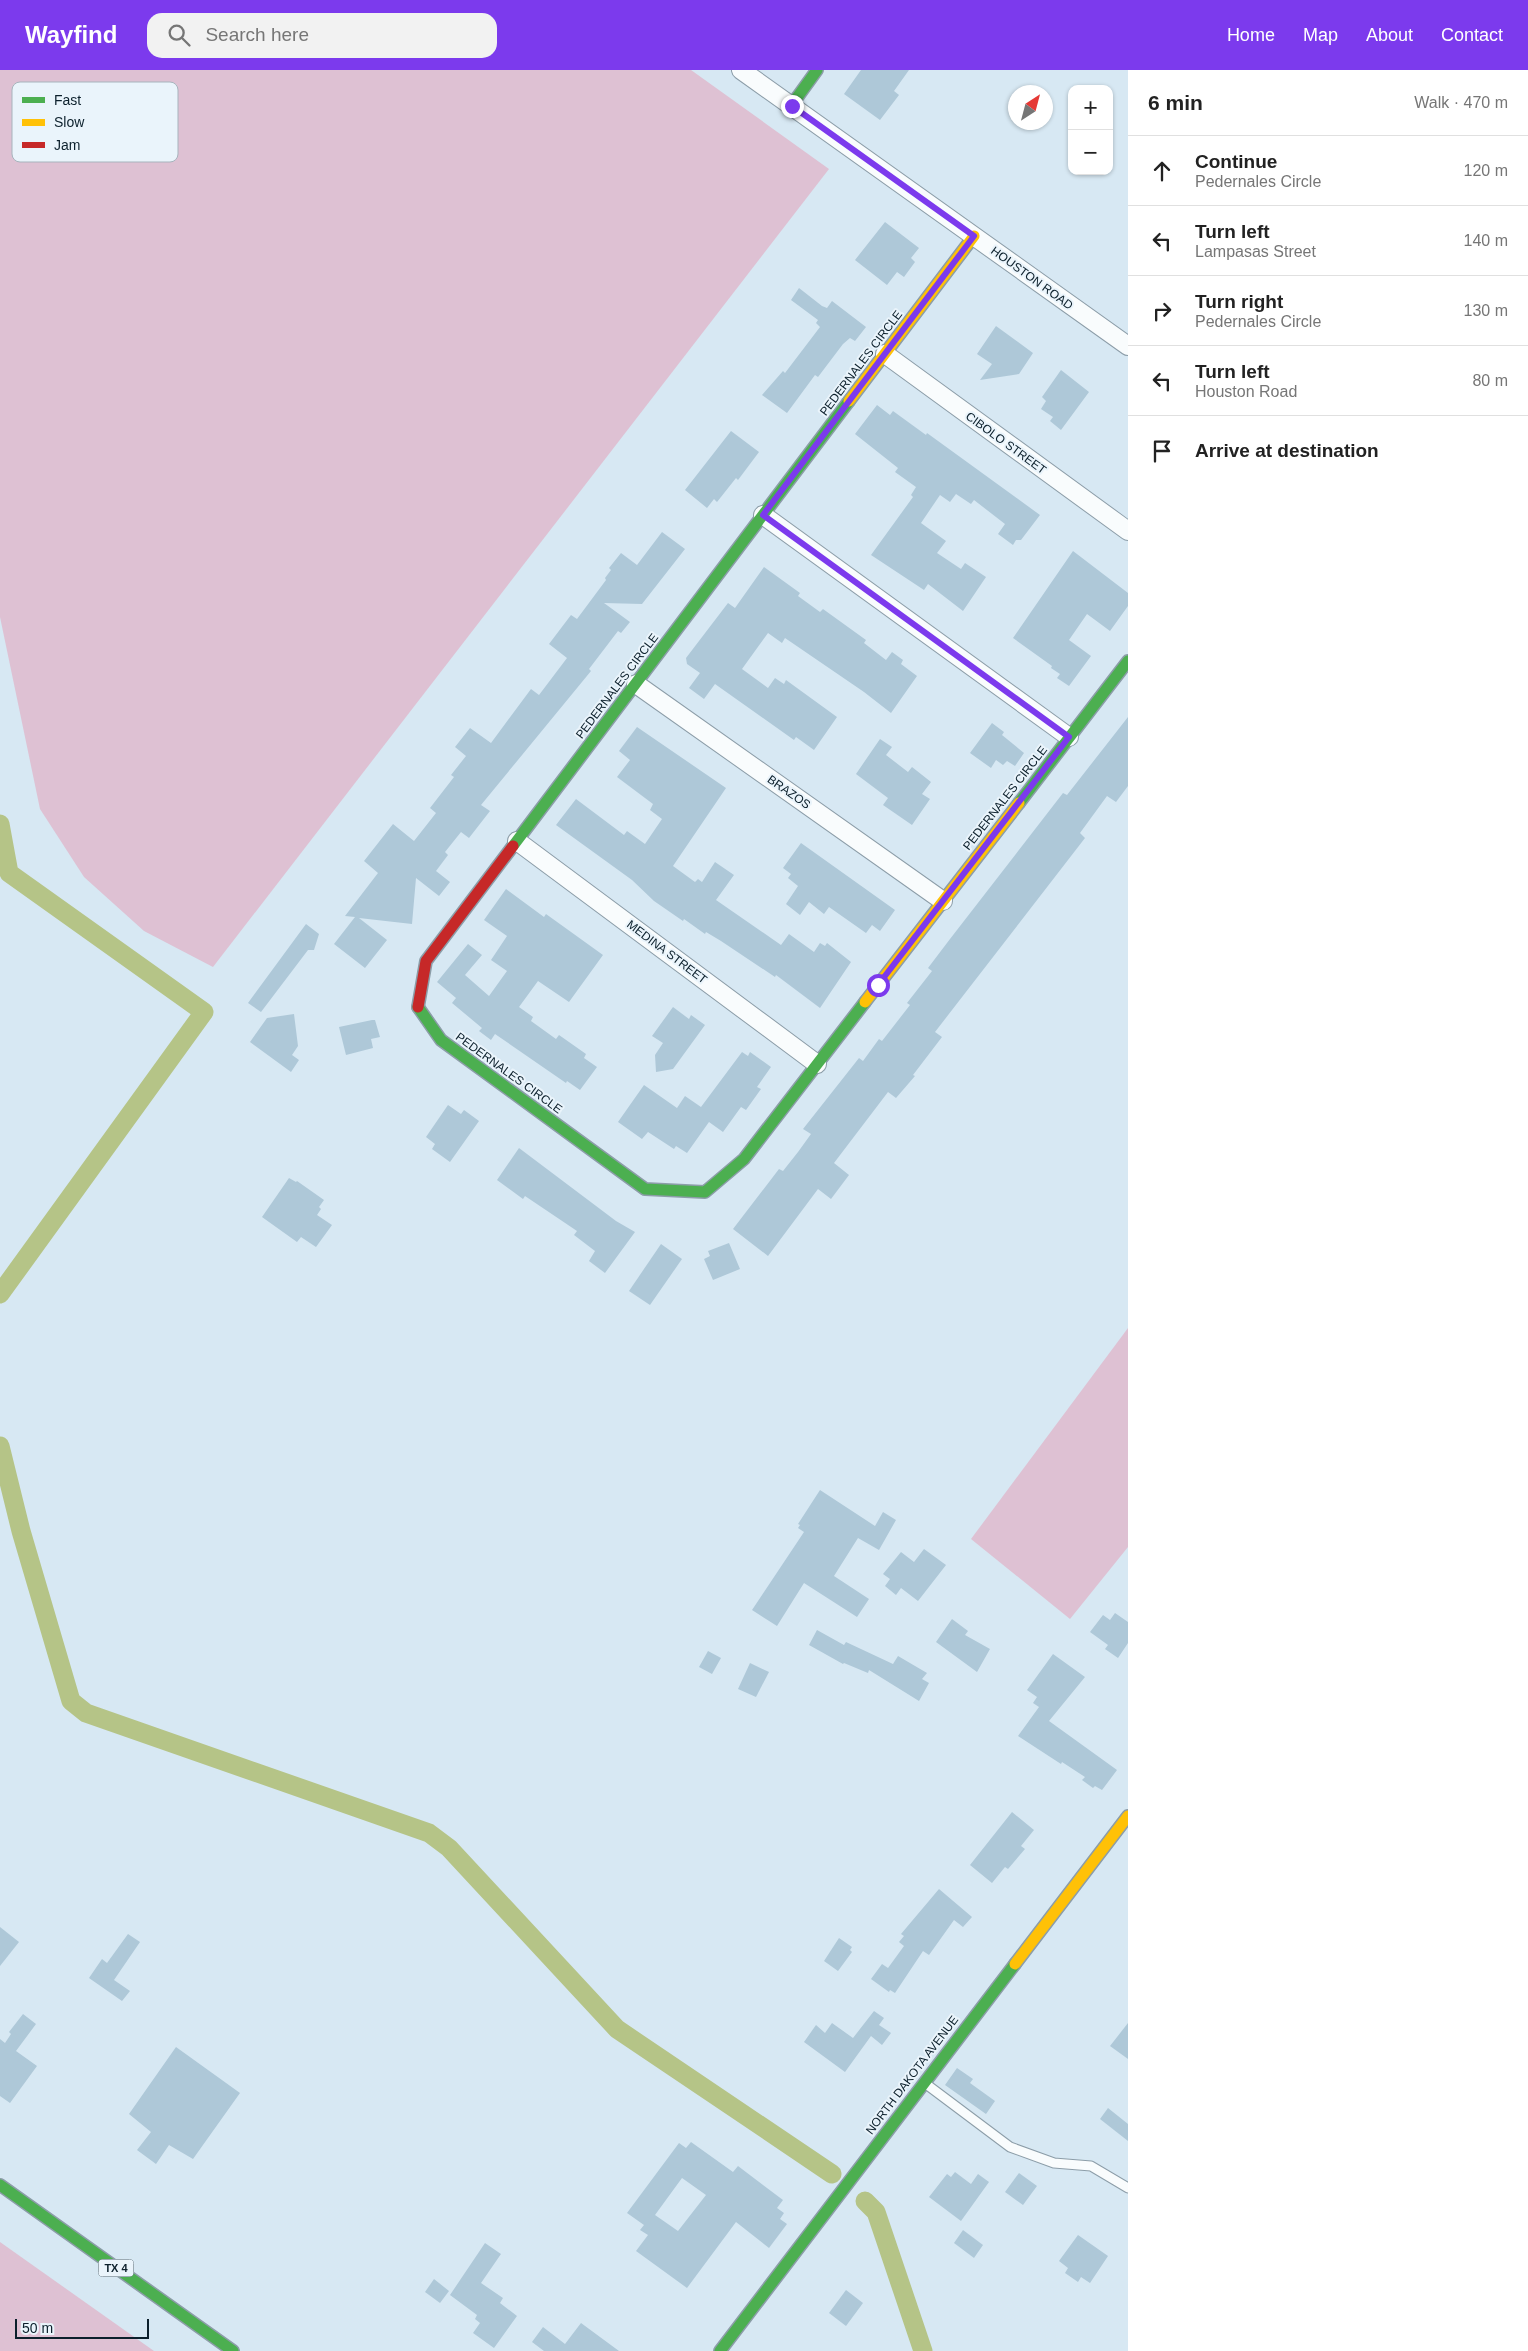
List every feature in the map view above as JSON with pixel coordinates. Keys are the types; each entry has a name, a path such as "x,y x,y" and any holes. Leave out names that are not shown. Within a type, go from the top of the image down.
{"street":[{"name":"HOUSTON ROAD","path":"741,70 1128,346"},
{"path":"792,106 817,70"},
{"name":"PEDERNALES CIRCLE","path":"974,236 426,961 418,1007 441,1040 645,1189 705,1192 744,1159 1128,661"},
{"name":"CIBOLO STREET","path":"884,354 1128,531"},
{"path":"763,515 1069,737"},
{"name":"BRAZOS","path":"636,684 943,901"},
{"name":"MEDINA STREET","path":"517,841 817,1064"},
{"name":"NORTH DAKOTA AVENUE","path":"720,2351 1128,1816"},
{"name":"TX 4","path":"0,2185 233,2351"}],"lane":[{"path":"924,2082 1010,2147 1054,2163 1092,2166 1128,2188"}],"shaded area":[{"path":"0,70 691,70 829,169 213,967 144,931 84,877 40,809 0,617"},
{"path":"1128,1328 1128,1547 1070,1619 971,1539"},
{"path":"0,2242 154,2351 0,2351"}],"building":[{"path":"861,70 909,70 894,91 899,95 880,120 844,94"},
{"path":"885,222 919,248 911,258 915,262 904,277 897,272 887,285 855,260"},
{"path":"799,288 827,308 832,301 866,327 855,341 850,338 843,344 818,377 815,375 787,413 762,395 783,371 785,373 820,327 816,323 818,320 791,300"},
{"path":"996,326 1033,353 1019,374 980,380 992,364 977,354"},
{"path":"1061,370 1089,392 1061,430 1050,421 1053,417 1041,409 1046,401 1042,397"},
{"path":"877,405 890,415 893,411 926,435 927,433 1040,515 1021,540 1016,540 1013,545 998,534 1005,524 974,500 971,504 956,494 950,502 940,495 921,523 946,541 937,553 961,569 965,563 986,577 963,611 928,584 924,590 871,555 913,497 911,495 916,487 895,472 898,468 855,434"},
{"path":"731,431 759,452 738,480 736,478 717,502 714,499 707,508 685,490"},
{"path":"662,532 685,549 642,604 604,603 630,622 621,633 618,631 589,669 591,671 481,805 490,811 469,838 461,832 445,852 448,855 436,871 450,882 439,896 416,878 412,924 359,918 387,940 365,968 334,944 355,917 345,916 378,873 364,861 393,824 414,841 436,813 430,808 454,777 451,775 466,756 455,747 470,728 491,743 531,689 539,695 567,658 549,644 571,615 577,619 606,580 605,578 611,570 609,568 621,553 637,565"},
{"path":"1073,551 1128,593 1128,606 1110,631 1087,614 1069,640 1091,656 1069,686 1057,678 1060,674 1051,668 1052,666 1013,638"},
{"path":"764,567 800,593 798,596 820,612 823,609 866,640 864,643 886,660 892,652 903,660 901,664 917,676 891,713 864,692 785,638 782,643 768,633 742,669 768,688 775,678 784,684 786,680 837,717 814,750 796,737 794,740 715,684 704,699 689,688 700,673 687,664 686,658 728,603 735,608"},
{"path":"1128,717 1128,786 1116,802 1107,796 1080,833 1085,838 935,1032 942,1037 913,1075 915,1076 896,1098 888,1092 834,1163 849,1175 831,1199 818,1189 768,1256 733,1229 779,1169 783,1171 811,1134 803,1129 859,1058 863,1061 879,1039 882,1041 910,1005 907,1003 932,971 928,968 950,939 1063,793 1067,795"},
{"path":"992,723 1004,732 1002,735 1024,753 1015,766 1007,761 1003,765 996,760 991,768 970,753"},
{"path":"637,727 726,788 673,866 695,882 698,879 702,882 715,862 734,875 716,900 781,945 789,934 814,952 820,943 825,946 827,943 851,962 820,1008 776,975 775,977 721,941 706,932 705,934 684,919 683,921 654,901 632,880 556,825 576,799 624,835 627,831 645,844 662,819 650,810 653,804 617,777 630,760 619,751"},
{"path":"880,739 892,747 886,755 908,772 912,767 931,782 922,794 930,799 912,825 883,805 888,798 856,774"},
{"path":"801,843 895,910 880,931 872,925 866,933 829,907 824,914 809,902 800,915 786,904 798,886 788,878 791,874 783,868"},
{"path":"506,889 544,917 546,914 603,955 569,1002 538,981 519,1007 533,1017 531,1021 556,1039 559,1035 586,1054 584,1058 597,1067 580,1090 567,1081 566,1083 495,1034 491,1040 479,1031 482,1028 452,1003 456,998 437,982 468,944 482,955 465,975 489,996 507,971 491,960 507,936 484,920"},
{"path":"306,924 319,934 314,950 308,950 261,1012 248,1003"},
{"path":"673,1007 689,1019 691,1015 705,1025 673,1069 656,1072 655,1055 663,1043 652,1036"},
{"path":"294,1014 298,1046 292,1055 299,1060 291,1072 250,1042 267,1018"},
{"path":"375,1020 380,1037 371,1039 373,1048 346,1055 339,1027"},
{"path":"742,1052 748,1056 750,1052 771,1067 757,1087 761,1089 746,1110 741,1107 723,1132 709,1122 687,1153 676,1146 674,1149 648,1132 642,1139 618,1122 644,1085 677,1108 685,1096 701,1107"},
{"path":"448,1105 461,1114 464,1110 479,1121 450,1162 432,1149 435,1144 426,1137"},
{"path":"519,1148 616,1221 635,1232 605,1273 589,1261 595,1251 574,1235 577,1231 525,1196 523,1199 497,1180"},
{"path":"289,1178 297,1181 324,1200 319,1207 321,1209 317,1215 332,1225 316,1247 301,1237 297,1242 262,1217"},
{"path":"729,1243 740,1269 713,1280 704,1259 710,1256 708,1251"},
{"path":"661,1244 682,1259 650,1305 629,1291"},
{"path":"820,1490 875,1526 883,1512 896,1520 879,1550 858,1538 834,1576 869,1599 857,1617 804,1583 777,1626 752,1610 804,1532 798,1528 800,1525 798,1524"},
{"path":"924,1549 946,1565 918,1601 901,1588 896,1595 885,1586 890,1579 883,1574 901,1552 914,1562"},
{"path":"1115,1613 1128,1622 1128,1643 1118,1658 1105,1649 1108,1645 1090,1632 1103,1615 1110,1620"},
{"path":"952,1619 968,1631 965,1635 990,1649 977,1672 936,1642"},
{"path":"817,1630 844,1645 846,1642 893,1664 898,1656 927,1673 922,1679 929,1683 919,1701 869,1670 868,1673 843,1664 809,1645"},
{"path":"708,1651 721,1658 712,1674 699,1667"},
{"path":"1053,1654 1085,1677 1049,1721 1117,1770 1102,1790 1095,1786 1093,1788 1082,1780 1085,1777 1018,1736 1039,1707 1033,1703 1037,1697 1027,1690"},
{"path":"750,1663 769,1672 756,1697 738,1689"},
{"path":"1012,1812 1034,1830 1021,1846 1025,1849 1008,1869 1005,1867 992,1883 970,1865"},
{"path":"939,1889 972,1917 963,1927 954,1920 929,1955 923,1951 895,1993 890,1990 889,1992 871,1979 882,1964 888,1968 904,1946 899,1942 904,1936 901,1934"},
{"path":"0,1927 19,1942 0,1966"},
{"path":"128,1934 140,1942 114,1980 130,1991 122,2001 89,1978 102,1959 107,1963"},
{"path":"839,1938 852,1947 850,1950 852,1952 838,1971 824,1961"},
{"path":"874,2011 884,2018 879,2025 891,2033 882,2045 871,2036 845,2072 804,2042 816,2025 825,2033 832,2023 853,2038"},
{"path":"23,2014 36,2024 16,2051 37,2066 10,2103 0,2096 0,2039 5,2043 11,2034 9,2032"},
{"path":"1128,2023 1128,2059 1110,2046"},
{"path":"176,2047 240,2093 193,2159 169,2145 156,2164 137,2150 151,2132 129,2114"},
{"path":"957,2068 973,2079 970,2083 995,2101 986,2114 945,2085"},
{"path":"1108,2108 1128,2124 1128,2141 1100,2119"},
{"path":"691,2142 733,2172 738,2166 783,2200 777,2208 784,2213 780,2219 787,2224 769,2248 736,2222 687,2288 636,2251 648,2235 640,2230 644,2225 627,2213 679,2143 686,2148","holes":["682,2178 706,2195 678,2231 655,2215"]},
{"path":"955,2172 971,2184 978,2174 989,2182 961,2221 929,2197 947,2174 951,2177"},
{"path":"1019,2173 1037,2186 1023,2205 1005,2192"},
{"path":"963,2230 983,2245 974,2258 954,2243"},
{"path":"1078,2235 1108,2256 1090,2283 1081,2277 1078,2282 1065,2273 1068,2268 1059,2261"},
{"path":"485,2243 501,2254 481,2283 503,2298 500,2303 517,2316 494,2348 473,2333 480,2323 475,2319 477,2315 450,2295"},
{"path":"434,2279 449,2291 440,2303 425,2292"},
{"path":"846,2290 863,2303 846,2326 829,2313"},
{"path":"581,2323 619,2351 544,2351 532,2342 543,2327 565,2344"}],"waterway":[{"path":"0,824 9,873 204,1012 0,1294"},
{"path":"0,1446 21,1531 71,1701 86,1713 429,1833 449,1848 617,2029 832,2174"},
{"path":"865,2201 876,2212 923,2351"}],"traffic: fast":[{"path":"791,106 817,70"},
{"path":"513,846 849,401"},
{"path":"1019,803 1128,661"},
{"path":"418,1007 441,1040 645,1189 705,1192 744,1159 865,1002"},
{"path":"720,2351 1015,1964"},
{"path":"0,2185 233,2351"}],"traffic: slow":[{"path":"849,401 974,236"},
{"path":"865,1002 1019,803"},
{"path":"1015,1964 1128,1816"}],"traffic: jam":[{"path":"418,1007 426,961 513,846"}],"route":[{"path":"792,106 974,236 763,515 1069,737 878,985"}]}
